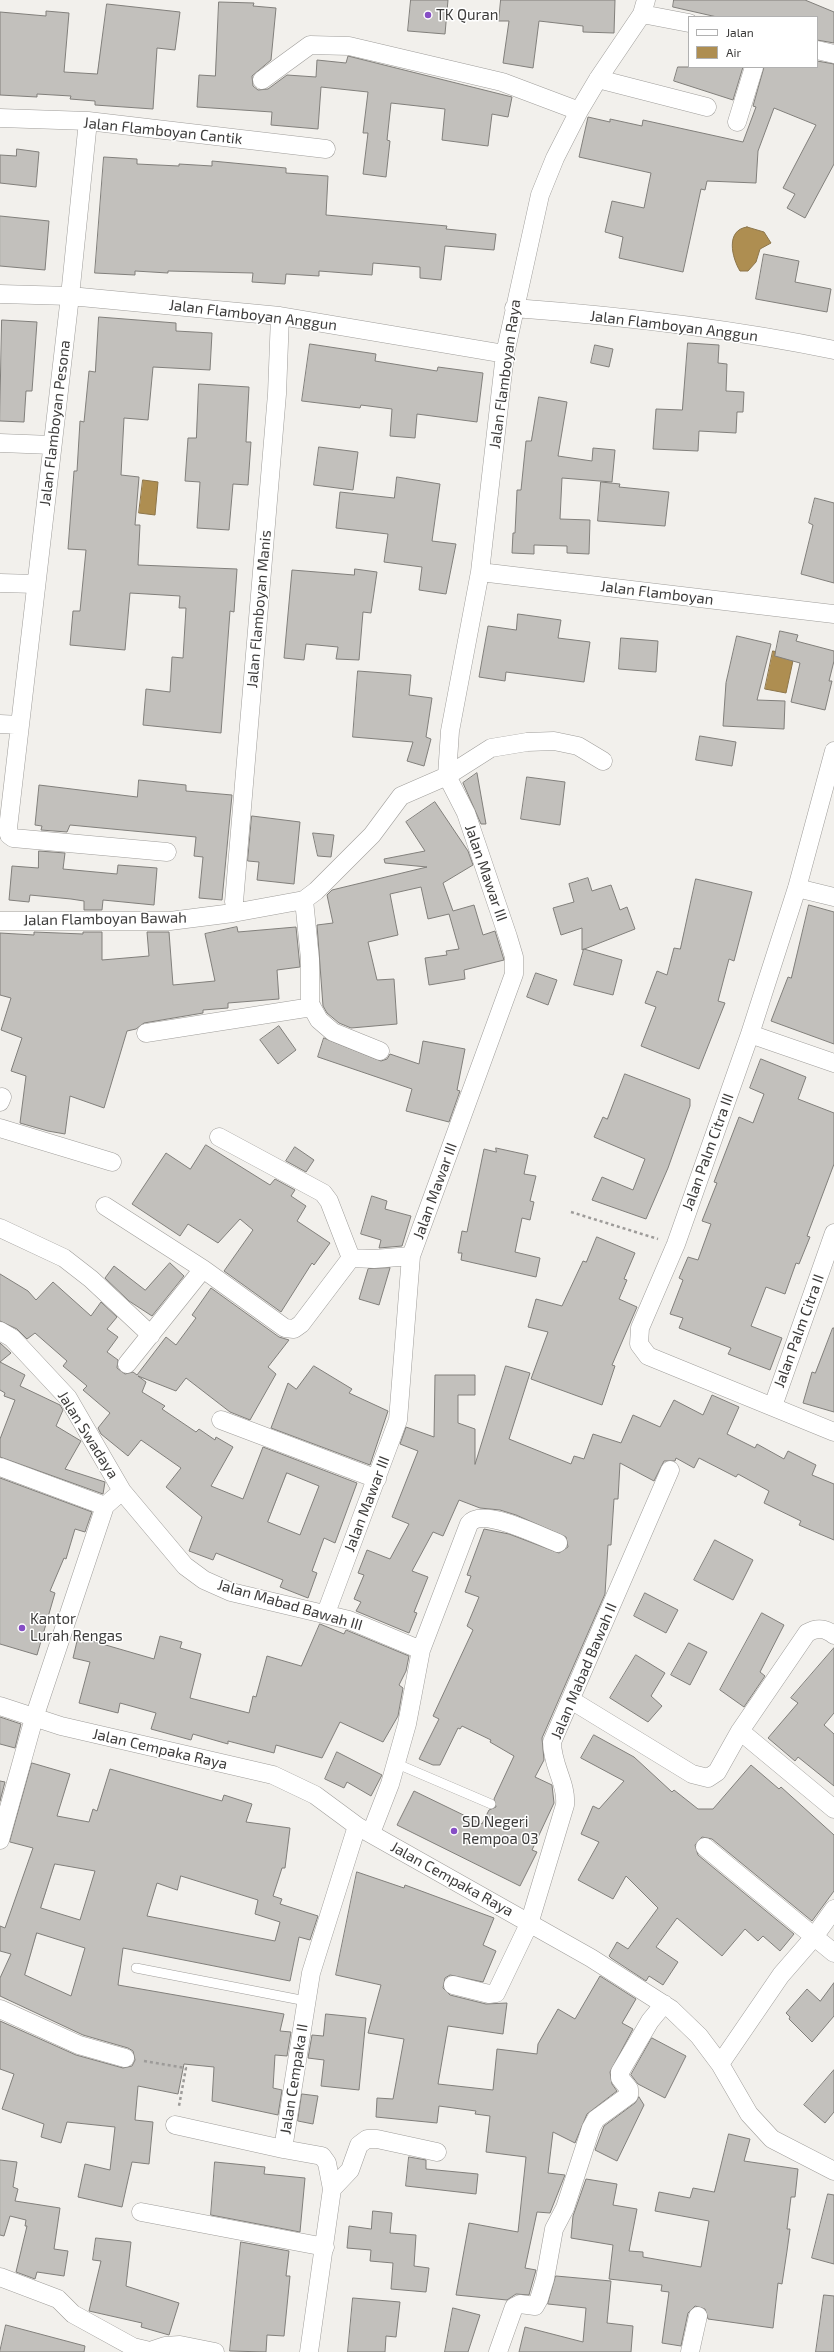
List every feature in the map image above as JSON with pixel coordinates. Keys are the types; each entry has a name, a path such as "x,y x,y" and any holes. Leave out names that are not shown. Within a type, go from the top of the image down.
{"street":[{"path":"644,7 688,22"},
{"name":"Jalan Flamboyan Raya","path":"447,776 450,730 480,572 505,354 540,195 555,158 579,111 598,78 644,7"},
{"path":"262,80 310,44 349,46 502,82 579,111"},
{"path":"818,50 834,54"},
{"path":"737,122 754,68"},
{"path":"598,78 707,107"},
{"name":"Jalan Flamboyan Cantik","path":"0,118 88,121 326,149"},
{"name":"Jalan Flamboyan Pesona","path":"88,121 70,296 8,828 9,835 13,838 167,852"},
{"name":"Jalan Flamboyan Anggun","path":"0,294 70,296 280,316 505,354"},
{"name":"Jalan Flamboyan Anggun","path":"514,308 667,323 788,341 834,350"},
{"name":"Jalan Flamboyan Manis","path":"234,902 277,394 280,316"},
{"path":"0,443 52,445"},
{"name":"Jalan Flamboyan","path":"480,572 834,614"},
{"path":"0,583 36,584"},
{"path":"0,724 20,725"},
{"name":"Jalan Flamboyan Bawah","path":"0,921 170,921 233,913 304,900 316,891 372,835 402,796 447,776 491,748 527,742 554,741 578,746 603,760"},
{"name":"Jalan Palm Citra III","path":"834,752 797,888 750,1034 676,1244 640,1328 639,1344 648,1356 834,1432"},
{"name":"Jalan Mawar III","path":"326,1613 398,1420 410,1256 514,974 514,957 508,937 466,813 447,776"},
{"path":"797,888 834,897"},
{"path":"304,900 310,958 310,1004 312,1008 319,1020 333,1032 380,1051"},
{"path":"146,1033 312,1008"},
{"path":"750,1034 834,1063"},
{"path":"0,1128 112,1162"},
{"path":"219,1137 323,1193 329,1201 351,1258"},
{"path":"105,1206 203,1269 285,1328 294,1329 301,1324 351,1258"},
{"path":"0,1228 64,1258 91,1279 151,1334"},
{"name":"Jalan Palm Citra II","path":"773,1406 834,1233"},
{"path":"351,1258 410,1256"},
{"path":"127,1364 203,1269"},
{"name":"Jalan Swadaya","path":"0,1331 12,1338 68,1398 122,1491"},
{"path":"221,1420 376,1479"},
{"path":"0,1467 105,1506"},
{"name":"Jalan Mabad Bawah II","path":"453,1985 489,1994 496,1993 529,1924 565,1805 564,1788 554,1765 552,1742 572,1700 670,1470"},
{"path":"0,1840 34,1718 105,1506 122,1491"},
{"name":"Jalan Mabad Bawah III","path":"122,1491 185,1566 204,1580 231,1592 326,1613 349,1620 421,1650"},
{"path":"364,1830 390,1784 407,1724 421,1650 469,1524 480,1517 494,1519 558,1543"},
{"path":"572,1700 692,1774 708,1778 717,1772 740,1731 807,1633 815,1628 827,1630 834,1635"},
{"name":"Jalan Cempaka Raya","path":"0,1706 34,1718 273,1775 315,1795 364,1830 591,1958 664,2004 699,2036 720,2064 749,2114 772,2139 834,2171"},
{"path":"740,1731 834,1810"},
{"name":"Jalan Cempaka II","path":"309,2352 332,2189 327,2164 322,2156 283,2149 310,1973 364,1830"},
{"path":"705,1847 834,1953"},
{"path":"720,2064 781,1975 814,1937 834,1909"},
{"path":"498,2352 514,2307 520,2304 535,2306 539,2299 545,2279 554,2229 565,2208 591,2128 596,2119 629,2095 629,2088 620,2078 620,2072 650,2020 664,2004"},
{"path":"0,2009 79,2045 125,2058"},
{"path":"175,2125 283,2149"},
{"path":"332,2189 350,2170 359,2145 367,2139 377,2139 437,2152"},
{"path":"141,2212 325,2247"},
{"path":"0,2277 58,2300 85,2321 133,2347 150,2351 165,2346 180,2345 215,2352"},
{"path":"690,2352 698,2316"}],"lane":[{"path":"395,1764 491,1804"},
{"path":"136,1968 306,2001"}],"path":[{"path":"571,1212 676,1244"},
{"path":"125,2058 186,2068 175,2125"}],"water":[{"path":"747,227 764,232 771,243 760,249 756,262 748,271 740,271 737,266 732,245 736,233 740,229"},
{"path":"143,480 158,482 155,515 139,513"},
{"path":"773,651 794,656 786,693 765,689"}],"building":[{"name":"TK Quran","path":"411,0 448,0 445,34 408,31"},
{"path":"501,0 615,0 614,33 583,32 583,26 539,21 533,68 503,63 509,21 499,21"},
{"path":"674,0 805,0 834,12 834,43 818,40 818,16 713,16 673,7"},
{"path":"219,2 254,3 253,6 276,8 271,60 252,76 253,86 258,90 268,89 287,75 316,77 317,60 346,63 348,56 512,97 508,117 492,114 488,146 442,140 445,109 391,103 387,140 390,141 386,177 363,174 368,133 363,133 368,92 321,87 318,129 271,125 272,112 197,107 199,75 215,76"},
{"path":"107,4 180,12 175,50 157,48 153,109 95,105 95,101 70,99 71,96 37,94 37,97 0,95 0,12 46,16 46,11 69,13 64,72 97,74"},
{"path":"818,61 834,64 834,164 805,218 787,208 795,194 783,188 816,125 774,108 758,151 756,183 707,181 705,190 701,189 683,272 619,258 623,237 605,232 612,201 644,208 651,173 579,157 588,117 610,122 610,119 642,126 643,120 743,142 756,107 753,106 764,68 818,68"},
{"path":"678,67 743,68 733,100 674,81"},
{"path":"17,149 39,152 36,187 0,183 0,155 16,156"},
{"path":"104,157 137,159 137,164 179,166 179,164 212,166 212,161 286,168 286,173 328,176 326,215 447,226 446,229 496,234 494,250 445,246 441,280 420,278 420,267 373,263 372,275 319,271 319,276 286,274 285,284 252,282 253,273 168,271 168,273 135,271 135,275 95,273"},
{"path":"0,216 49,221 45,270 0,266"},
{"path":"764,254 799,261 795,282 831,289 827,312 756,299"},
{"path":"99,317 176,323 176,331 212,333 210,370 153,367 148,420 124,418 121,475 139,477 135,525 140,525 138,565 237,569 234,612 230,611 221,733 143,725 146,689 170,692 172,657 183,658 186,608 179,608 180,596 130,593 125,650 70,645 73,611 80,611 86,550 68,549 74,471 77,471 80,421 84,422 89,371 95,372"},
{"path":"2,320 37,322 32,391 26,391 24,422 0,421"},
{"path":"688,343 719,345 718,363 727,364 726,391 744,392 743,412 737,412 736,433 699,431 698,451 653,449 656,409 682,410"},
{"path":"310,344 376,354 375,361 437,371 438,367 483,373 477,422 417,414 415,438 390,436 392,409 361,405 360,408 302,401"},
{"path":"595,345 613,349 609,367 591,363"},
{"path":"199,384 249,387 246,442 251,442 248,485 233,484 229,530 197,528 200,482 185,481 188,438 196,438"},
{"path":"539,397 567,402 558,456 592,461 593,448 615,450 612,482 562,478 560,519 590,520 589,554 567,553 567,546 534,545 534,554 512,553 513,533 515,533 517,490 521,490 526,441 531,441"},
{"path":"319,447 358,452 353,490 314,485"},
{"path":"397,477 440,484 432,541 456,544 446,594 419,590 422,567 384,562 388,534 336,528 340,492 394,498"},
{"path":"601,482 620,484 619,487 669,492 665,526 598,521"},
{"path":"815,498 834,503 834,583 801,574 813,525 809,523"},
{"path":"355,569 377,572 371,613 363,612 359,660 336,659 338,647 306,644 304,660 284,658 292,570 354,575"},
{"path":"518,614 561,620 558,638 590,642 584,682 506,672 505,681 479,677 488,626 516,630"},
{"path":"780,631 798,635 796,641 834,651 834,661 829,681 832,681 825,710 791,702 800,663 775,656"},
{"path":"737,636 771,644 757,700 785,701 784,729 723,726 726,683"},
{"path":"621,638 658,641 656,672 619,669"},
{"path":"358,671 411,675 409,695 432,698 426,737 431,739 424,766 407,761 413,742 353,737"},
{"path":"700,736 736,742 732,766 696,760"},
{"path":"477,773 486,824 481,824 463,783"},
{"path":"527,777 565,782 560,825 521,819"},
{"path":"139,780 186,785 186,791 232,795 222,900 199,898 203,857 194,856 196,837 70,825 67,832 41,830 42,826 35,825 39,785 137,797"},
{"path":"435,802 468,851 473,865 443,883 453,911 474,905 483,935 495,931 504,960 464,970 465,979 429,985 425,958 447,955 446,951 459,949 449,914 428,919 421,887 390,894 398,935 368,942 377,980 394,979 397,1024 351,1028 339,1023 327,1013 323,1006 317,925 333,923 327,895 332,890 427,867 385,863 384,859 425,851 406,822"},
{"path":"252,816 300,822 294,884 257,880 259,862 248,861"},
{"path":"313,833 334,835 331,857 318,856"},
{"path":"39,851 65,853 63,869 117,874 118,865 157,868 154,905 103,900 102,910 84,910 84,901 71,899 30,895 29,902 9,900 12,866 38,868"},
{"path":"588,878 592,891 611,885 620,910 627,907 635,929 582,950 582,928 561,935 553,908 574,902 569,884"},
{"path":"696,879 752,892 734,961 729,959 718,1001 725,1003 699,1069 641,1046 656,1007 645,1003 657,971 667,975 674,948 680,949"},
{"path":"809,905 834,912 834,1044 771,1021 788,977 791,978"},
{"path":"237,927 238,932 296,927 300,967 277,970 279,999 228,1003 228,1008 203,1010 203,1013 144,1023 136,1029 127,1031 104,1108 70,1096 65,1134 20,1123 26,1076 11,1071 22,1038 1,1030 11,998 0,995 0,933 34,935 34,932 83,934 83,932 102,932 102,960 149,956 147,932 169,932 173,985 215,981 205,934"},
{"path":"584,949 622,960 613,995 574,985"},
{"path":"536,973 557,980 548,1005 527,997"},
{"path":"279,1026 296,1050 278,1064 260,1040"},
{"path":"324,1038 381,1061 387,1059 390,1054 419,1064 423,1041 465,1049 457,1090 460,1091 449,1122 406,1111 412,1089 318,1057"},
{"path":"761,1059 806,1077 798,1099 834,1113 834,1164 807,1236 810,1237 799,1264 796,1263 785,1294 766,1287 751,1326 782,1338 770,1370 728,1354 731,1348 679,1328 683,1318 670,1314 683,1280 679,1278 688,1257 698,1260 711,1224 702,1221 717,1183 714,1182 739,1117 753,1123 764,1094 750,1088"},
{"path":"625,1074 690,1099 690,1106 668,1168 646,1219 592,1200 602,1177 633,1190 645,1159 594,1137 603,1117 607,1119"},
{"path":"206,1145 270,1185 275,1179 295,1190 291,1196 306,1206 297,1221 330,1243 314,1265 312,1263 281,1312 224,1271 253,1230 240,1219 218,1243 188,1224 180,1236 132,1204 166,1153 190,1169"},
{"path":"295,1147 314,1160 306,1172 286,1161"},
{"path":"496,1148 528,1155 524,1174 536,1176 530,1201 534,1202 530,1220 522,1218 515,1252 540,1258 536,1277 461,1260 462,1253 458,1253 462,1231 467,1232 484,1149 496,1152"},
{"path":"372,1196 387,1201 385,1209 411,1216 402,1246 379,1248 381,1240 361,1234"},
{"path":"597,1237 635,1253 624,1279 627,1280 619,1299 637,1307 612,1365 615,1366 602,1405 531,1379 548,1332 528,1327 536,1299 562,1306 583,1261 586,1262"},
{"path":"170,1263 184,1276 152,1316 129,1301 105,1278 114,1266 145,1290"},
{"path":"390,1268 379,1305 359,1299 368,1269"},
{"path":"0,1274 28,1291 36,1300 53,1282 91,1316 101,1302 117,1317 107,1329 118,1337 107,1352 118,1360 117,1368 125,1374 133,1372 137,1375 166,1337 176,1345 196,1318 192,1315 211,1288 279,1337 289,1340 268,1367 276,1374 250,1420 230,1412 186,1378 176,1391 138,1376 146,1382 142,1392 165,1406 162,1409 196,1432 199,1429 215,1440 216,1437 233,1447 211,1486 243,1499 263,1447 357,1483 335,1543 324,1538 312,1571 317,1573 308,1598 280,1587 283,1580 216,1553 213,1560 189,1551 202,1517 166,1487 181,1468 141,1440 128,1456 101,1434 98,1428 110,1413 83,1390 87,1386 63,1366 67,1361 35,1333 27,1339 17,1329 0,1321","holes":["287,1473 319,1486 300,1535 268,1522"]},
{"path":"833,1328 834,1412 803,1403 812,1372 815,1373"},
{"path":"0,1343 11,1353 0,1362"},
{"path":"0,1362 25,1375 20,1386 60,1405 63,1410 56,1426 81,1441 65,1469 105,1482 103,1494 0,1457 0,1439 15,1400 4,1396 5,1393 0,1390"},
{"path":"314,1366 352,1389 349,1393 388,1411 370,1465 271,1428 288,1383 296,1389"},
{"path":"506,1366 530,1373 509,1439 571,1464 574,1456 584,1459 593,1434 621,1443 633,1415 660,1427 674,1400 703,1415 712,1395 739,1407 727,1434 755,1448 757,1444 784,1459 788,1451 816,1465 812,1475 834,1484 834,1540 799,1525 801,1521 764,1503 769,1491 738,1474 736,1477 699,1458 694,1468 676,1458 675,1461 664,1461 654,1481 620,1463 618,1499 614,1499 611,1545 608,1545 605,1594 542,1738 544,1760 535,1777 552,1785 554,1803 532,1850 537,1852 520,1886 397,1825 414,1791 482,1824 489,1810 496,1807 494,1799 514,1756 490,1742 491,1740 462,1726 460,1729 458,1728 440,1765 433,1765 419,1759 439,1719 433,1716 473,1630 467,1626 479,1597 465,1592 471,1576 467,1575 484,1529 509,1534 559,1553 568,1547 566,1537 516,1515 500,1510 480,1508 459,1500 443,1536 433,1532 412,1571 428,1577 414,1612 417,1613 409,1633 356,1611 361,1602 354,1599 364,1575 358,1573 367,1550 390,1559 409,1524 392,1517 418,1451 400,1444 406,1427 434,1437 435,1375 475,1375 475,1395 458,1395 458,1423 475,1429 475,1464"},
{"path":"0,1478 92,1512 85,1532 75,1529 66,1559 64,1558 50,1591 55,1593 37,1655 0,1644"},
{"path":"715,1540 753,1560 733,1600 694,1580"},
{"path":"645,1593 678,1610 666,1633 634,1616"},
{"path":"762,1613 784,1625 760,1672 765,1676 744,1707 720,1690"},
{"path":"320,1624 344,1634 346,1630 409,1656 406,1671 399,1685 403,1688 398,1716 383,1742 340,1722 322,1758 276,1745 274,1753 228,1741 228,1744 193,1734 191,1740 151,1729 156,1713 120,1703 118,1713 79,1703 90,1662 73,1658 78,1637 154,1659 160,1636 182,1642 180,1648 201,1654 190,1698 249,1713 253,1696 256,1697 267,1656 301,1666"},
{"path":"689,1643 707,1652 690,1685 671,1675"},
{"path":"834,1648 834,1713 824,1725 834,1734 834,1786 798,1757 795,1761 768,1738 798,1703 791,1698"},
{"path":"636,1655 665,1673 651,1696 662,1706 648,1722 610,1698"},
{"path":"0,1717 21,1724 15,1748 0,1744"},
{"path":"594,1735 634,1757 672,1792 674,1790 698,1809 713,1809 751,1765 779,1789 781,1787 834,1835 834,1891 812,1921 712,1839 702,1837 695,1845 698,1855 794,1934 780,1951 763,1936 758,1941 745,1929 722,1956 677,1918 656,1947 678,1962 663,1985 649,1976 646,1981 611,1958 609,1956 617,1942 628,1949 658,1908 626,1876 613,1899 578,1880 599,1842 581,1834 593,1806 599,1809 624,1781 581,1758"},
{"path":"337,1752 382,1775 371,1796 347,1782 344,1788 325,1779"},
{"path":"32,1763 70,1774 57,1816 89,1822 93,1809 97,1811 110,1769 222,1801 224,1795 252,1804 246,1822 290,1828 285,1868 282,1868 273,1896 282,1899 280,1904 318,1916 310,1940 299,1937 290,1981 123,1948 118,1985 284,2014 280,2031 291,2032 287,2056 275,2055 273,2088 282,2090 278,2115 212,2101 214,2067 184,2064 178,2094 138,2086 135,2120 153,2122 149,2164 132,2162 122,2207 78,2197 85,2164 110,2170 115,2127 67,2122 61,2143 41,2137 44,2124 2,2109 14,2074 0,2069 0,2021 76,2055 123,2068 132,2066 135,2060 133,2051 128,2048 83,2035 0,1996 0,1978 11,1954 0,1951 0,1926 5,1928 33,1848 10,1842","holes":["55,1864 95,1871 80,1920 41,1908","181,1876 258,1900 255,1914 280,1922 275,1941 147,1916 157,1883 177,1890","37,1933 85,1948 71,1996 25,1975"]},
{"path":"0,1781 5,1782 0,1801"},
{"path":"357,1872 404,1888 405,1885 494,1918 483,1945 496,1951 483,1982 450,1975 445,1978 443,1988 450,1995 486,2004 507,2003 503,2034 448,2026 438,2084 493,2090 497,2049 537,2054 538,2044 558,2009 575,2019 600,1976 636,1999 622,2023 633,2029 610,2072 612,2084 617,2091 587,2114 575,2143 553,2132 548,2173 565,2175 550,2213 537,2212 525,2268 536,2270 529,2295 516,2294 507,2300 456,2295 469,2223 518,2232 526,2157 486,2152 490,2116 475,2114 476,2111 439,2106 437,2123 376,2117 377,2098 393,2099 404,2039 368,2033 381,1985 336,1975"},
{"path":"834,1983 834,2016 812,2042 789,2019 790,2017 786,2013 807,1989 820,2001"},
{"path":"326,2014 366,2018 359,2090 321,2086 324,2060 308,2058 312,2035 323,2036"},
{"path":"652,2038 686,2056 665,2098 638,2084 631,2075"},
{"path":"834,2070 834,2112 825,2123 804,2105"},
{"path":"302,2094 318,2096 313,2124 298,2121"},
{"path":"639,2097 644,2105 617,2161 595,2150 604,2126 635,2103"},
{"path":"729,2134 750,2139 744,2161 798,2169 795,2197 791,2197 787,2229 790,2229 787,2251 782,2284 778,2283 773,2328 708,2319 705,2309 695,2306 688,2313 681,2346 662,2343 669,2292 661,2291 662,2285 609,2279 613,2245 571,2238 573,2216 586,2179 617,2184 613,2205 637,2209 629,2251 643,2252 643,2257 701,2267 709,2221 655,2211 659,2192 690,2198 693,2188 714,2192"},
{"path":"409,2157 426,2160 426,2169 478,2174 476,2194 406,2186"},
{"path":"0,2160 17,2162 13,2187 18,2189 15,2201 60,2208 54,2249 68,2251 64,2276 37,2272 35,2279 16,2272 27,2226 25,2226 26,2220 10,2216 4,2236 0,2235"},
{"path":"215,2162 265,2167 264,2174 305,2178 300,2232 211,2215"},
{"path":"828,2194 834,2195 834,2264 812,2258"},
{"path":"373,2211 392,2213 390,2233 416,2235 414,2266 429,2268 426,2292 391,2289 393,2263 370,2261 371,2250 347,2248 349,2226 371,2229"},
{"path":"96,2238 131,2242 126,2286 179,2303 169,2335 141,2327 142,2323 89,2311 101,2261 93,2260"},
{"path":"241,2242 289,2251 286,2276 290,2276 284,2336 267,2335 266,2352 230,2351"},
{"path":"556,2276 611,2281 607,2323 633,2326 631,2352 519,2352 525,2327 583,2342 586,2308 548,2304"},
{"path":"824,2295 834,2296 834,2352 816,2352"},
{"path":"353,2298 400,2302 396,2337 386,2336 385,2352 348,2352"},
{"path":"453,2308 480,2315 468,2352 445,2352"},
{"path":"6,2325 85,2346 84,2352 0,2352"}],"place":[{"name":"TK Quran","path":"428,15"},
{"name":"Kantor Lurah Rengas","path":"22,1628"},
{"name":"SD Negeri Rempoa 03","path":"454,1831"}]}
